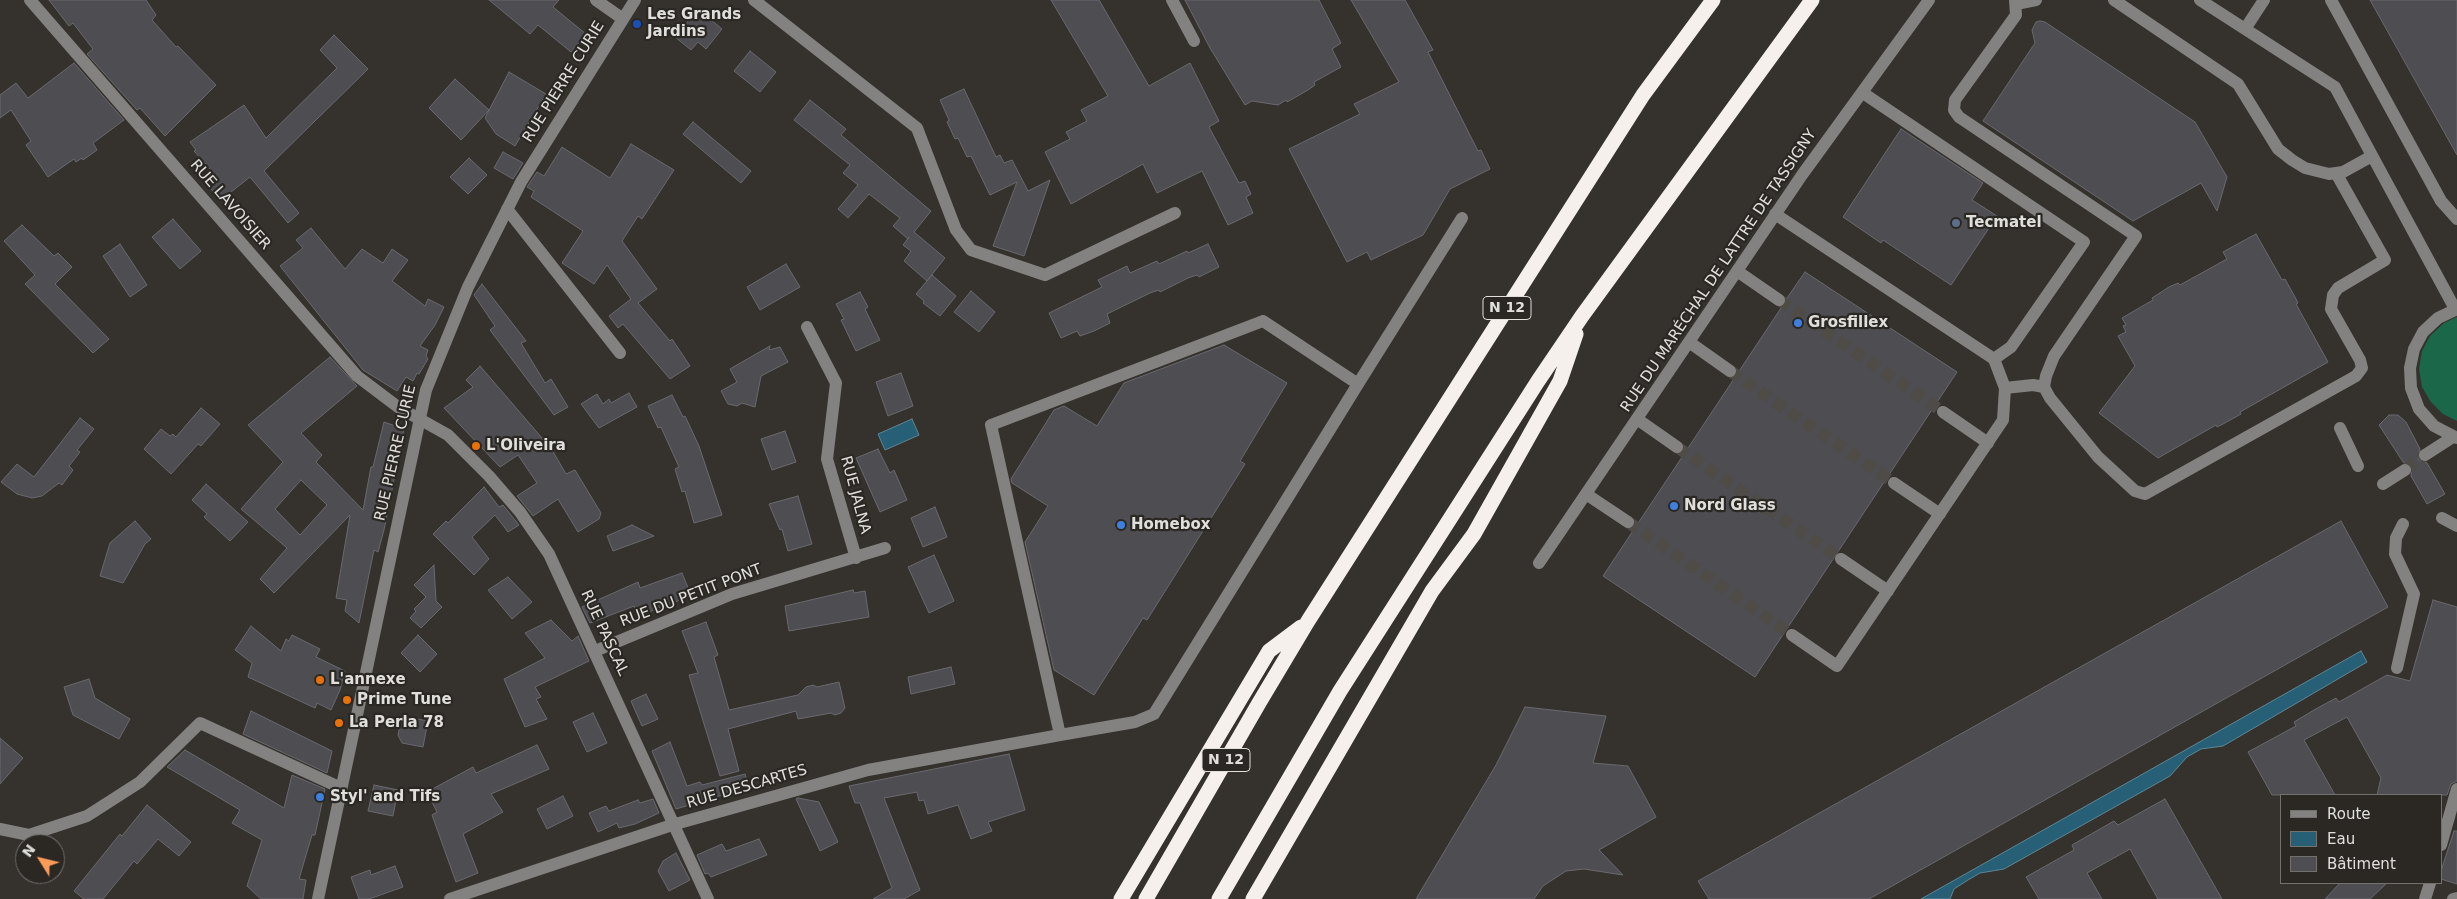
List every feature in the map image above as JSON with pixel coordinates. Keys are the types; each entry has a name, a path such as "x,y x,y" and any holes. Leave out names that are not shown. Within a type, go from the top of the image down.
{"highway":[{"name":"N 12","path":"1146,899 1308,622 1643,95 1713,0"},
{"path":"1219,899 1340,691 1518,412 1582,316 1812,0"},
{"path":"1253,899 1432,591 1474,534 1560,381 1582,316"},
{"path":"1121,899 1268,651 1308,622"}],"street":[{"name":"RUE LAVOISIER","path":"30,0 357,376 418,419"},
{"path":"596,0 623,19"},
{"name":"RUE PIERRE CURIE","path":"318,899 418,419 426,390 468,287 520,182 635,0"},
{"path":"754,0 917,128 956,230 971,250 1045,275 1175,213"},
{"path":"1172,0 1194,41"},
{"name":"RUE DU MARÉCHAL DE LATTRE DE TASSIGNY","path":"1539,563 1775,214 1929,0"},
{"path":"2036,0 2015,2 2016,15 1955,100 1954,110 1959,117 2136,236 2054,356 2044,387 2050,398 2098,457 2135,491 2145,494 2356,376 2362,368 2360,360 2331,309 2333,295 2338,288 2386,260 2336,173"},
{"path":"2114,0 2238,84 2278,149 2305,168 2330,174 2343,172 2372,156"},
{"path":"2200,0 2335,87 2456,309 2438,318 2423,332 2414,349 2410,368 2411,388 2419,409 2434,426 2455,438"},
{"path":"2245,29 2264,0"},
{"path":"2331,0 2441,201 2457,219"},
{"path":"1863,93 2084,242 2011,347 1994,360"},
{"path":"507,209 620,353"},
{"path":"1775,214 1994,360 2005,388 2003,420 1837,666 1792,635"},
{"name":"RUE DESCARTES","path":"450,899 672,825 868,770 1135,722 1154,714 1462,218"},
{"path":"1738,271 1779,300"},
{"path":"1060,735 991,425 1263,320 1358,384"},
{"name":"RUE JALNA","path":"807,327 836,383 827,459 856,558"},
{"path":"1689,342 1730,371"},
{"path":"2005,388 2033,385 2044,387"},
{"path":"1943,412 1988,443"},
{"name":"RUE PASCAL","path":"418,419 448,435 489,476 520,512 549,554 595,651 672,825 708,899"},
{"path":"1637,419 1677,447"},
{"path":"2340,428 2358,466"},
{"path":"2425,455 2455,438"},
{"path":"2383,484 2405,470"},
{"path":"1894,483 1940,514"},
{"path":"1586,494 1628,522"},
{"path":"2442,518 2457,526"},
{"path":"2397,668 2414,594 2395,554 2396,538 2403,524"},
{"name":"RUE DU PETIT PONT","path":"595,651 732,594 885,548"},
{"path":"1841,559 1888,591"},
{"path":"0,829 29,835 87,816 140,782 200,723 341,788"},
{"path":"2442,841 2457,788"},
{"path":"2425,899 2430,884"}],"green space":[{"path":"2457,317 2457,421 2443,414 2431,402 2422,387 2419,369 2422,351 2430,336 2444,323"}],"water":[{"path":"912,419 919,435 885,450 878,434"},
{"path":"2361,651 2367,662 2223,746 2201,749 2187,757 2170,776 2004,869 1980,873 1954,889 1950,899 1921,899"}],"building":[{"path":"49,0 146,0 156,15 152,20 176,47 178,46 216,85 165,136 140,108 137,110 87,54 93,49 73,23 69,26"},
{"path":"489,0 559,0 553,7 586,34 571,52 538,25 530,34"},
{"path":"1051,0 1099,0 1149,86 1190,63 1219,121 1209,127 1239,183 1245,181 1251,194 1246,197 1253,213 1228,225 1202,171 1157,193 1143,164 1071,204 1045,152 1070,139 1066,132 1087,121 1081,110 1108,96"},
{"path":"1185,0 1319,0 1341,43 1332,49 1341,67 1314,82 1315,85 1287,102 1286,100 1278,105 1252,101 1245,105 1210,48"},
{"path":"1351,0 1405,0 1433,50 1428,52 1478,151 1481,150 1490,169 1450,189 1423,235 1371,260 1367,252 1347,262 1289,149 1360,114 1354,104 1399,82"},
{"path":"2370,0 2457,0 2457,155"},
{"path":"698,9 722,29 706,49 698,42 691,50 675,37"},
{"path":"2036,22 2045,22 2195,122 2227,177 2217,211 2201,183 2133,221 1983,121 2035,43 2032,30"},
{"path":"334,35 368,69 264,171 299,213 288,223 250,177 221,200 208,186 218,178 194,151 196,150 190,142 244,105 266,138 337,68 320,50"},
{"path":"750,51 776,72 760,92 734,71"},
{"path":"74,63 124,120 93,143 97,150 83,160 82,158 76,162 74,159 48,177 26,145 31,141 11,110 0,118 0,95 16,83 28,98"},
{"path":"509,72 546,94 515,146 496,134 485,118"},
{"path":"455,79 489,110 461,140 429,108"},
{"path":"964,89 996,157 1000,155 1004,163 1012,160 1028,191 1050,180 1024,256 993,246 1017,182 990,195 971,156 967,157 958,138 955,139 947,122 949,120 940,100"},
{"path":"810,100 846,129 841,135 931,211 914,232 945,258 927,281 904,261 911,251 903,245 908,239 893,226 900,218 869,194 848,218 838,209 858,185 843,173 850,165 794,120"},
{"path":"693,122 751,171 741,183 683,134"},
{"path":"1901,129 1983,183 1972,200 1997,216 1951,285 1883,240 1881,243 1843,217"},
{"path":"631,144 674,170 642,219 638,216 622,241 657,289 638,303 670,341 672,339 690,366 670,379 623,324 618,328 609,316 631,299 607,265 594,284 562,263 583,231 531,197 534,191 527,187 537,172 544,176 562,147 610,178"},
{"path":"503,152 523,163 513,179 494,168"},
{"path":"469,158 487,175 468,194 450,177"},
{"path":"173,219 201,251 180,269 152,237"},
{"path":"22,225 54,256 58,253 72,267 55,284 109,339 93,353 25,284 35,275 4,241"},
{"path":"311,228 345,269 362,249 383,263 392,249 408,260 392,281 425,306 428,299 444,307 435,325 420,346 428,350 426,356 428,359 413,381 406,377 397,391 363,370 280,266 303,248 296,240"},
{"path":"2256,234 2282,280 2285,279 2298,303 2296,304 2328,362 2240,412 2241,414 2217,427 2216,425 2158,458 2099,413 2135,366 2118,336 2126,332 2123,326 2126,325 2122,318 2153,300 2152,298 2169,287 2178,283 2180,285 2227,259 2223,252"},
{"path":"120,244 147,285 130,297 103,256"},
{"path":"1208,244 1219,267 1199,277 1197,275 1188,278 1160,292 1159,290 1150,293 1107,314 1110,323 1094,331 1080,336 1077,331 1061,338 1049,313 1102,287 1098,280 1127,266 1130,273 1157,261 1159,264"},
{"path":"786,264 800,287 760,310 747,287"},
{"path":"1805,272 1957,372 1755,677 1603,576 1781,308 1786,304 1787,298"},
{"path":"932,275 956,296 940,316 923,303 924,301 916,294"},
{"path":"482,284 526,341 521,343 545,383 551,379 568,407 554,415 490,330 495,326 474,295"},
{"path":"971,291 995,312 979,332 954,312"},
{"path":"860,292 868,307 865,309 880,340 856,351 841,320 844,319 836,304"},
{"name":"Homebox","path":"1224,345 1287,383 1240,461 1245,464 1147,620 1143,618 1094,695 1054,670 1025,542 1048,506 1012,483 1011,479 1054,410 1064,406 1097,426 1124,383"},
{"path":"770,346 769,350 780,347 788,362 761,376 755,407 742,403 737,406 728,404 721,391 737,382 730,369"},
{"path":"330,357 357,386 301,433 322,455 316,462 363,510 371,467 373,467 384,422 404,429 384,530 378,552 374,550 359,623 345,611 347,600 336,598 350,515 274,593 260,579 287,548 241,509 283,462 248,425","holes":["301,480 327,505 300,535 275,509"]},
{"path":"480,366 542,438 544,436 566,474 575,470 601,513 599,519 578,532 558,499 533,516 517,496 537,483 518,455 500,467 444,408 473,387 466,380"},
{"path":"901,373 913,406 888,416 876,382"},
{"path":"629,393 637,407 599,428 581,404 597,394 603,404 609,399 611,403"},
{"path":"672,395 683,417 685,416 699,446 722,515 694,523 685,491 682,492 675,469 679,467 661,427 658,428 648,406"},
{"path":"201,408 220,424 201,446 198,444 171,474 144,449 161,429 170,436 173,434 176,437"},
{"path":"2389,415 2398,415 2406,422 2420,449 2418,459 2427,463 2445,494 2427,504 2411,476 2412,466 2403,462 2379,425"},
{"path":"80,418 94,429 77,450 80,452 69,466 73,470 62,485 59,483 42,496 32,498 17,494 1,482 17,464 34,477"},
{"path":"785,431 796,462 772,470 761,439"},
{"path":"878,449 890,473 894,470 907,500 880,512 856,458"},
{"path":"206,484 248,522 230,541 204,517 207,514 192,500"},
{"path":"484,487 499,507 503,505 519,525 508,532 495,515 472,537 489,559 474,575 433,534 446,521 448,523"},
{"path":"798,496 812,544 788,551 782,529 780,530 769,504"},
{"path":"935,507 947,537 923,547 911,518"},
{"path":"135,521 151,539 145,544 123,583 100,576 110,543"},
{"path":"2341,521 2388,607 1869,899 1709,899 1698,881"},
{"path":"632,525 654,536 613,551 607,536"},
{"path":"934,555 954,601 929,613 908,567"},
{"path":"434,565 436,601 442,607 421,628 410,618 416,611 414,609 426,597 414,585"},
{"path":"682,573 689,590 681,593 683,599 638,616 634,606 590,623 582,607 638,582 640,588"},
{"path":"508,577 532,602 512,619 488,590"},
{"path":"853,590 854,593 865,591 869,617 789,631 785,606"},
{"path":"2433,600 2457,607 2457,781 2451,784 2447,795 2377,794 2381,778 2347,717 2304,740 2334,794 2272,795 2248,752 2296,726 2294,722 2314,710 2336,698 2339,702 2387,675 2410,681"},
{"path":"551,620 572,641 578,636 589,661 535,687 541,697 536,699 547,719 525,727 504,679 545,658 525,633"},
{"path":"706,622 718,655 714,657 729,710 798,695 806,687 813,685 817,687 839,682 845,708 841,713 835,715 831,713 798,719 796,711 728,729 739,771 720,776 689,675 698,673 682,631"},
{"path":"251,626 281,651 286,639 289,641 292,635 320,649 316,657 345,671 340,690 331,710 317,703 315,708 248,677 252,663 235,650"},
{"path":"418,635 437,654 420,672 401,653"},
{"path":"951,667 955,684 911,694 908,677"},
{"path":"89,679 95,698 130,719 119,739 73,715 64,687"},
{"path":"646,694 658,719 642,726 631,701"},
{"path":"1525,707 1606,716 1593,763 1628,766 1656,817 1599,850 1623,875 1584,869 1566,871 1543,886 1534,899 1416,899 1496,765"},
{"path":"251,711 332,751 327,773 243,734"},
{"path":"593,713 607,743 587,752 573,722"},
{"path":"402,716 428,721 423,747 402,743 398,735"},
{"path":"0,738 23,758 0,784"},
{"path":"670,742 687,786 700,782 702,785 745,774 749,787 676,809 652,751"},
{"path":"537,745 549,769 491,794 503,812 463,834 478,873 456,882 432,815 437,812 427,792 473,767 476,773"},
{"path":"185,750 284,808 292,775 325,789 315,835 312,835 299,879 306,880 303,899 261,899 247,886 262,840 232,823 240,810 167,767"},
{"path":"1009,754 1025,810 988,822 992,831 971,839 958,805 928,814 924,800 919,801 917,792 884,798 920,890 904,899 873,899 892,888 860,803 855,803 849,786"},
{"path":"374,785 398,790 393,816 368,811"},
{"path":"563,796 573,816 547,829 537,809"},
{"path":"653,799 659,813 635,824 619,828 617,823 598,832 589,813 606,806 609,811 638,800 640,803"},
{"path":"796,799 819,802 838,842 820,851"},
{"path":"2165,799 2222,899 2158,899 2130,849 2087,873 2102,899 2039,899 2026,877 2074,850 2072,845 2114,821 2118,825"},
{"path":"147,805 191,842 179,856 158,839 137,864 134,861 103,899 84,899 74,891 120,834 122,836"},
{"path":"2454,831 2457,831 2457,884 2442,879 2442,868"},
{"path":"759,839 767,855 711,877 708,873 705,874 697,855 722,844 726,851"},
{"path":"676,853 690,880 669,891 658,871 663,861"},
{"path":"395,866 403,887 369,899 359,899 351,877 370,870 371,875"},
{"path":"2339,884 2386,884 2370,899 2325,899"}],"tunnel":[{"path":"1779,300 1943,412"},
{"path":"1730,371 1894,483"},
{"path":"1677,447 1841,559"},
{"path":"2405,470 2425,455"},
{"path":"1628,522 1792,635"}],"place":[{"name":"Les Grands Jardins","path":"637,24"},
{"name":"Tecmatel","path":"1956,223"},
{"name":"Grosfillex","path":"1798,323"},
{"name":"L'Oliveira","path":"476,446"},
{"name":"Nord Glass","path":"1674,506"},
{"name":"Homebox","path":"1121,525"},
{"name":"L'annexe","path":"320,680"},
{"name":"Prime Tune","path":"347,700"},
{"name":"La Perla 78","path":"339,723"},
{"name":"Styl' and Tifs","path":"320,797"}]}
